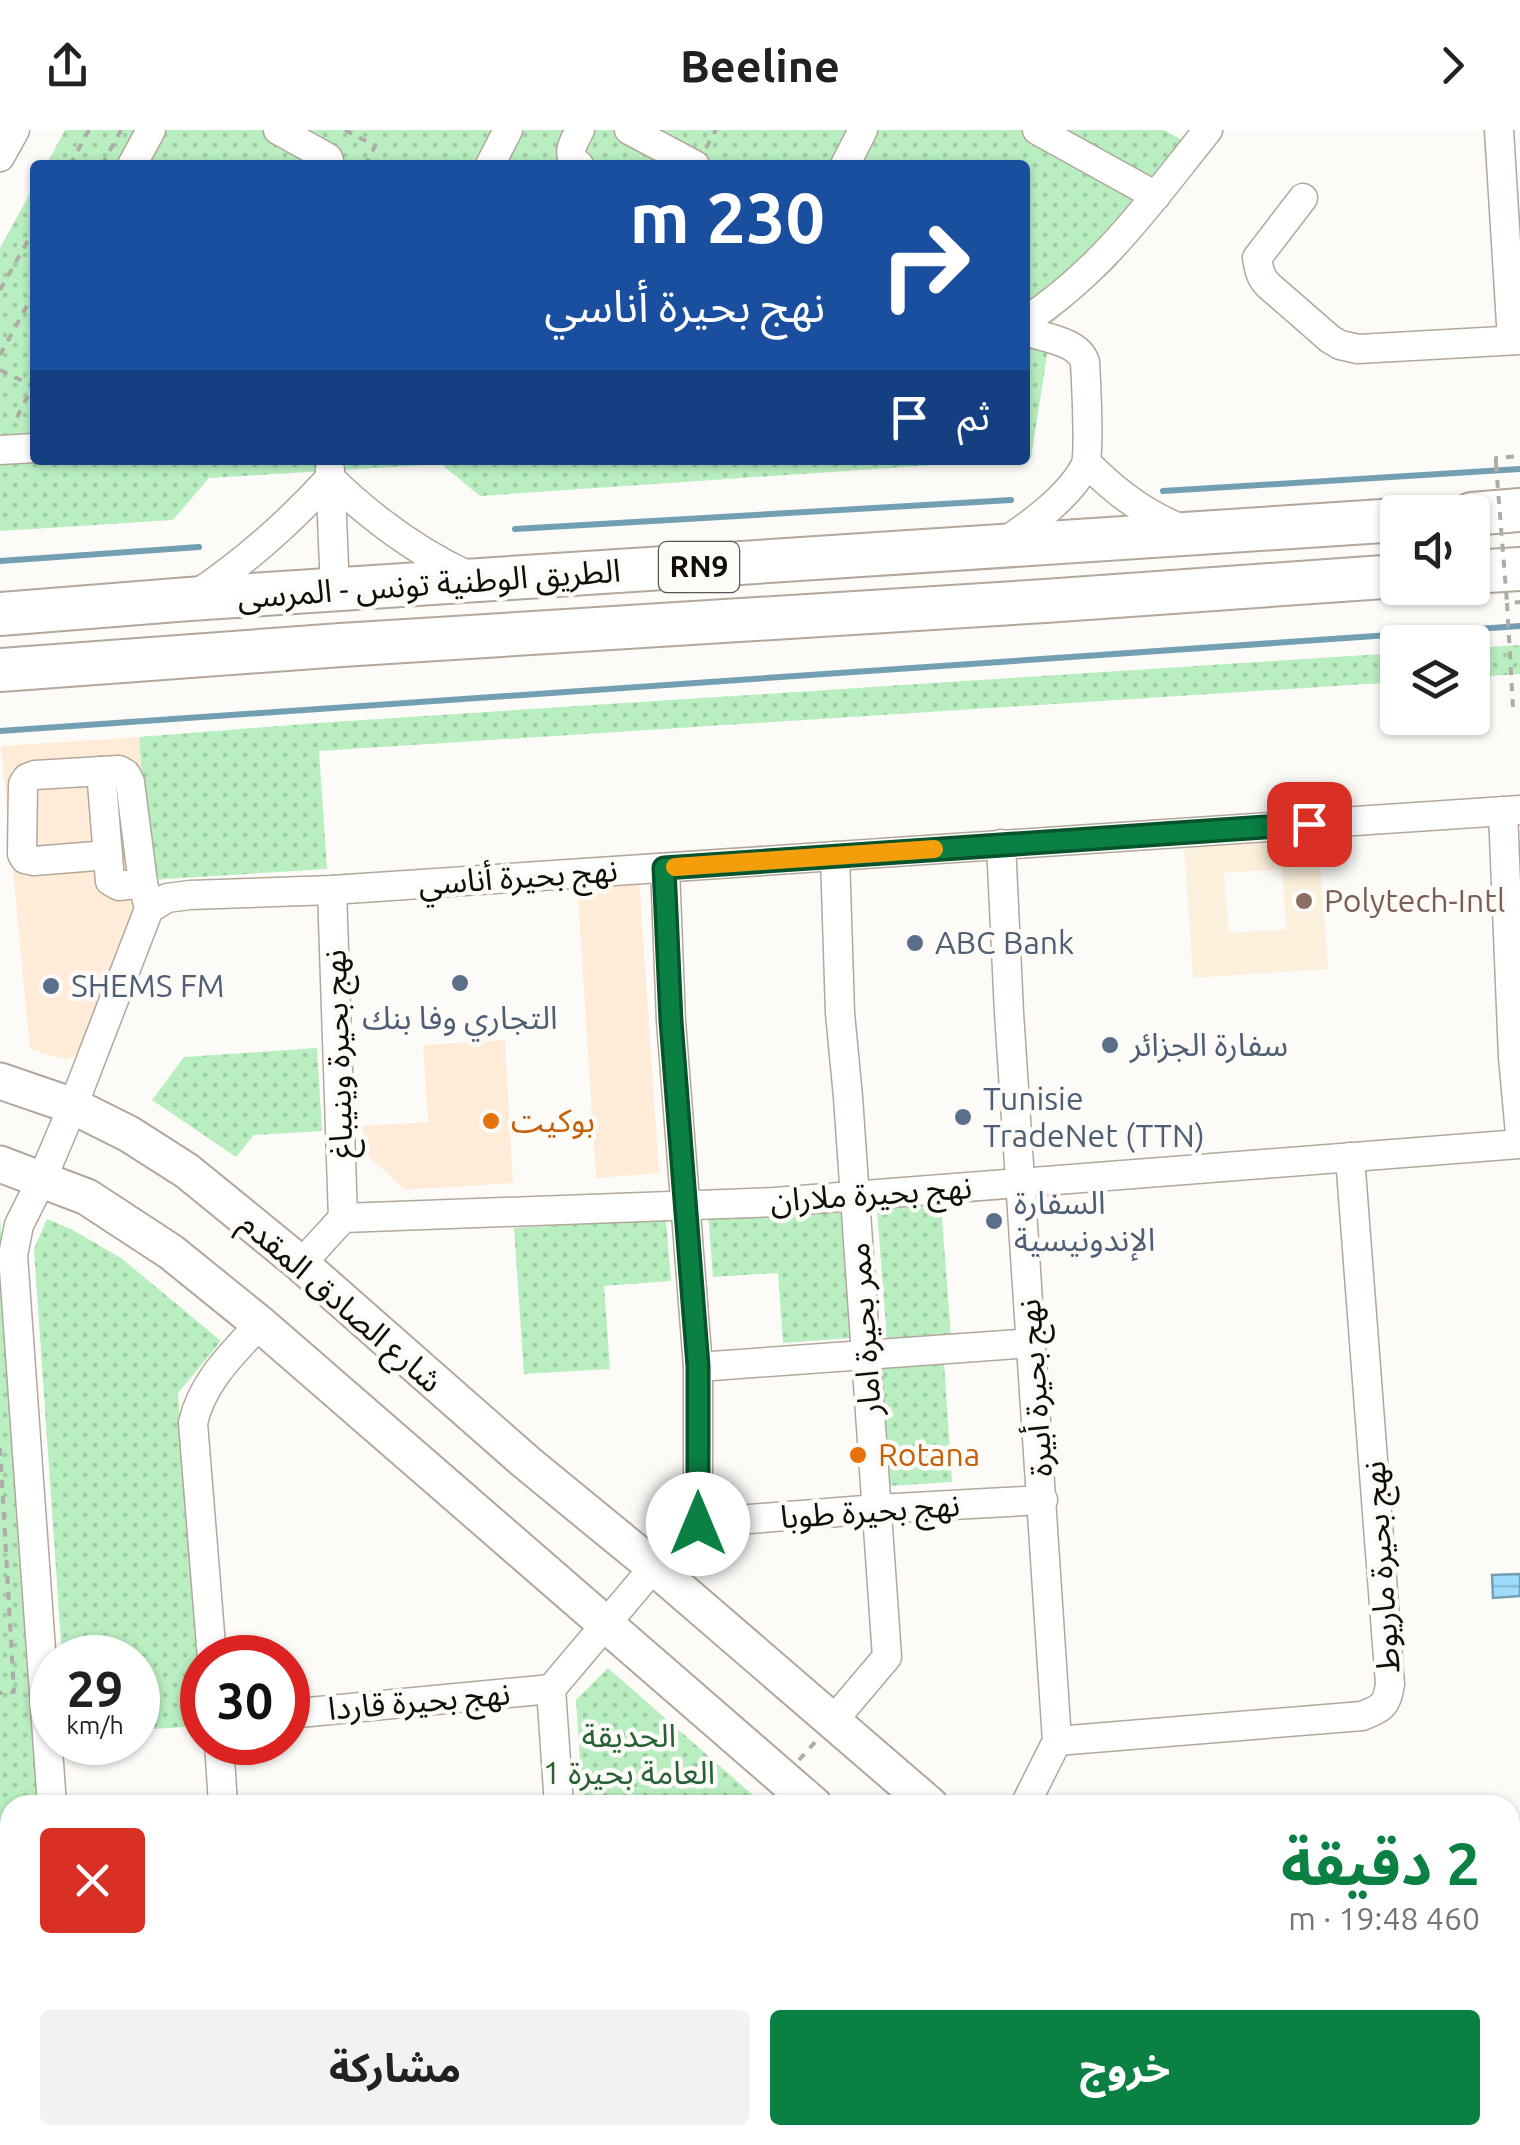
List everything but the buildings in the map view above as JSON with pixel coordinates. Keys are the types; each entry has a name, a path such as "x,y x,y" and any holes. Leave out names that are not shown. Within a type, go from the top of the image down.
{"highway":[{"path":"1490,512 1520,510"},
{"name":"الطريق الوطنية تونس - المرسى","path":"0,614 1380,521"},
{"name":"الطريق الوطنية تونس - المرسى","path":"0,670 342,644 1380,577"},
{"path":"335,590 342,644"}],"main road":[{"name":"شارع الصادق المقدم","path":"0,1081 74,1106 187,1171 301,1264 526,1462 654,1566 918,1795"},
{"path":"0,1164 88,1197 154,1241 260,1324 802,1795"}],"street":[{"path":"0,157 15,130"},
{"path":"135,160 150,130"},
{"path":"278,130 329,160"},
{"path":"493,160 508,130"},
{"path":"629,130 685,160"},
{"path":"848,160 864,130"},
{"path":"1037,130 1156,196"},
{"path":"1030,317 1106,256 1208,130"},
{"path":"1302,198 1257,258 1259,270 1268,285 1330,339 1358,349 1516,340 1499,130"},
{"path":"573,160 570,154 578,131"},
{"path":"1000,545 1048,509 1087,464 1083,354 1030,333"},
{"path":"0,450 30,448"},
{"path":"1087,464 1135,506 1193,533"},
{"path":"332,469 362,509 398,537 478,580"},
{"path":"332,469 335,590"},
{"path":"188,599 228,574 264,544 298,512 332,469"},
{"path":"51,1795 13,1255 19,1225 74,1106 146,896 126,774 118,770 28,778 23,784 25,859 108,856"},
{"path":"101,771 110,881 146,896"},
{"path":"1512,810 1513,1057 1520,1134"},
{"name":"نهج بحيرة أناسي","path":"146,896 332,890 1512,810"},
{"name":"نهج بحيرة أبيرة","path":"1001,844 1057,1742"},
{"name":"ممر بحيرة امار","path":"832,1722 887,1657 840,1013 836,856"},
{"path":"558,1795 551,1689 654,1566 698,1524 698,1366 671,1021 664,868"},
{"name":"نهج بحيرة وينيباغ","path":"332,890 343,1218"},
{"name":"نهج بحيرة ملاران","path":"343,1218 775,1202 1520,1144"},
{"name":"نهج بحيرة ماريوط","path":"1057,1742 1362,1716 1380,1709 1388,1698 1350,1157"},
{"path":"301,1264 343,1218"},
{"path":"210,1635 194,1423 205,1389 260,1324"},
{"path":"698,1366 1032,1344"},
{"name":"نهج بحيرة طوبا","path":"698,1524 1042,1500"},
{"name":"نهج بحيرة قاردا","path":"310,1712 551,1689"},
{"path":"1030,1795 1057,1742"},
{"path":"220,1765 222,1795"}],"path":[{"path":"73,160 89,130"},
{"path":"105,160 122,130"},
{"path":"345,130 375,146 368,160"},
{"path":"0,290 30,239"},
{"path":"0,355 30,300"},
{"path":"0,370 30,385"},
{"path":"0,450 30,392"},
{"path":"1513,707 1513,586 1496,458 1520,456"},
{"path":"1513,586 1520,602"},
{"path":"0,1448 14,1692 0,1693"}],"shaded area":[{"path":"139,737 150,880 79,1054 66,1060 30,1049 1,746"},
{"name":"Polytech-Intl","path":"1318,834 1328,969 1193,978 1184,843","holes":["1282,869 1286,929 1229,933 1224,873"]},
{"path":"639,877 659,1173 596,1178 577,881"},
{"path":"505,1040 513,1183 405,1190 364,1152 362,1126 428,1122 423,1045"}],"green space":[{"path":"65,130 1164,130 1207,154 1113,269 1052,323 1030,458 1030,160 49,160"},
{"path":"30,193 30,465 424,465 209,478 173,520 0,531 0,248"},
{"path":"442,465 934,465 480,496"},
{"path":"1520,645 1520,674 1490,676 1490,647"},
{"path":"1380,654 1380,683 319,751 327,869 150,880 139,737"},
{"path":"317,1048 322,1131 254,1135 236,1157 152,1100 184,1057"},
{"path":"840,1205 850,1338 783,1343 778,1273 713,1277 708,1214"},
{"path":"941,1205 951,1337 887,1341 877,1209"},
{"path":"0,1218 31,1635 30,1765 40,1765 42,1795 0,1795"},
{"path":"47,1219 71,1229 121,1258 221,1341 178,1393 195,1635 180,1635 180,1727 160,1729 160,1635 60,1635 34,1249"},
{"path":"666,1219 671,1281 604,1286 610,1369 524,1374 514,1228"},
{"path":"944,1362 952,1482 889,1486 881,1366"},
{"name":"الحديقة العامة بحيرة 1","path":"608,1668 754,1795 582,1795 576,1700"}],"water":[{"path":"1520,1574 1520,1596 1493,1598 1492,1575"}],"waterway":[{"path":"1163,491 1520,469"},
{"path":"515,529 1011,500"},
{"path":"0,561 199,547"},
{"path":"0,731 1520,626"}],"slow traffic":[{"path":"675,867 934,849"}],"place":[{"name":"Polytech-Intl","path":"1304,901"},
{"name":"ABC Bank","path":"915,943"},
{"name":"التجاري وفا بنك","path":"460,983"},
{"name":"SHEMS FM","path":"51,986"},
{"name":"سفارة الجزائر","path":"1110,1045"},
{"name":"Tunisie TradeNet (TTN)","path":"963,1117"},
{"name":"بوكيت","path":"491,1121"},
{"name":"السفارة الإندونيسية","path":"994,1221"},
{"name":"Rotana","path":"858,1455"}],"route":[{"path":"698,1524 698,1366 671,1021 664,868 1309,824"}]}
